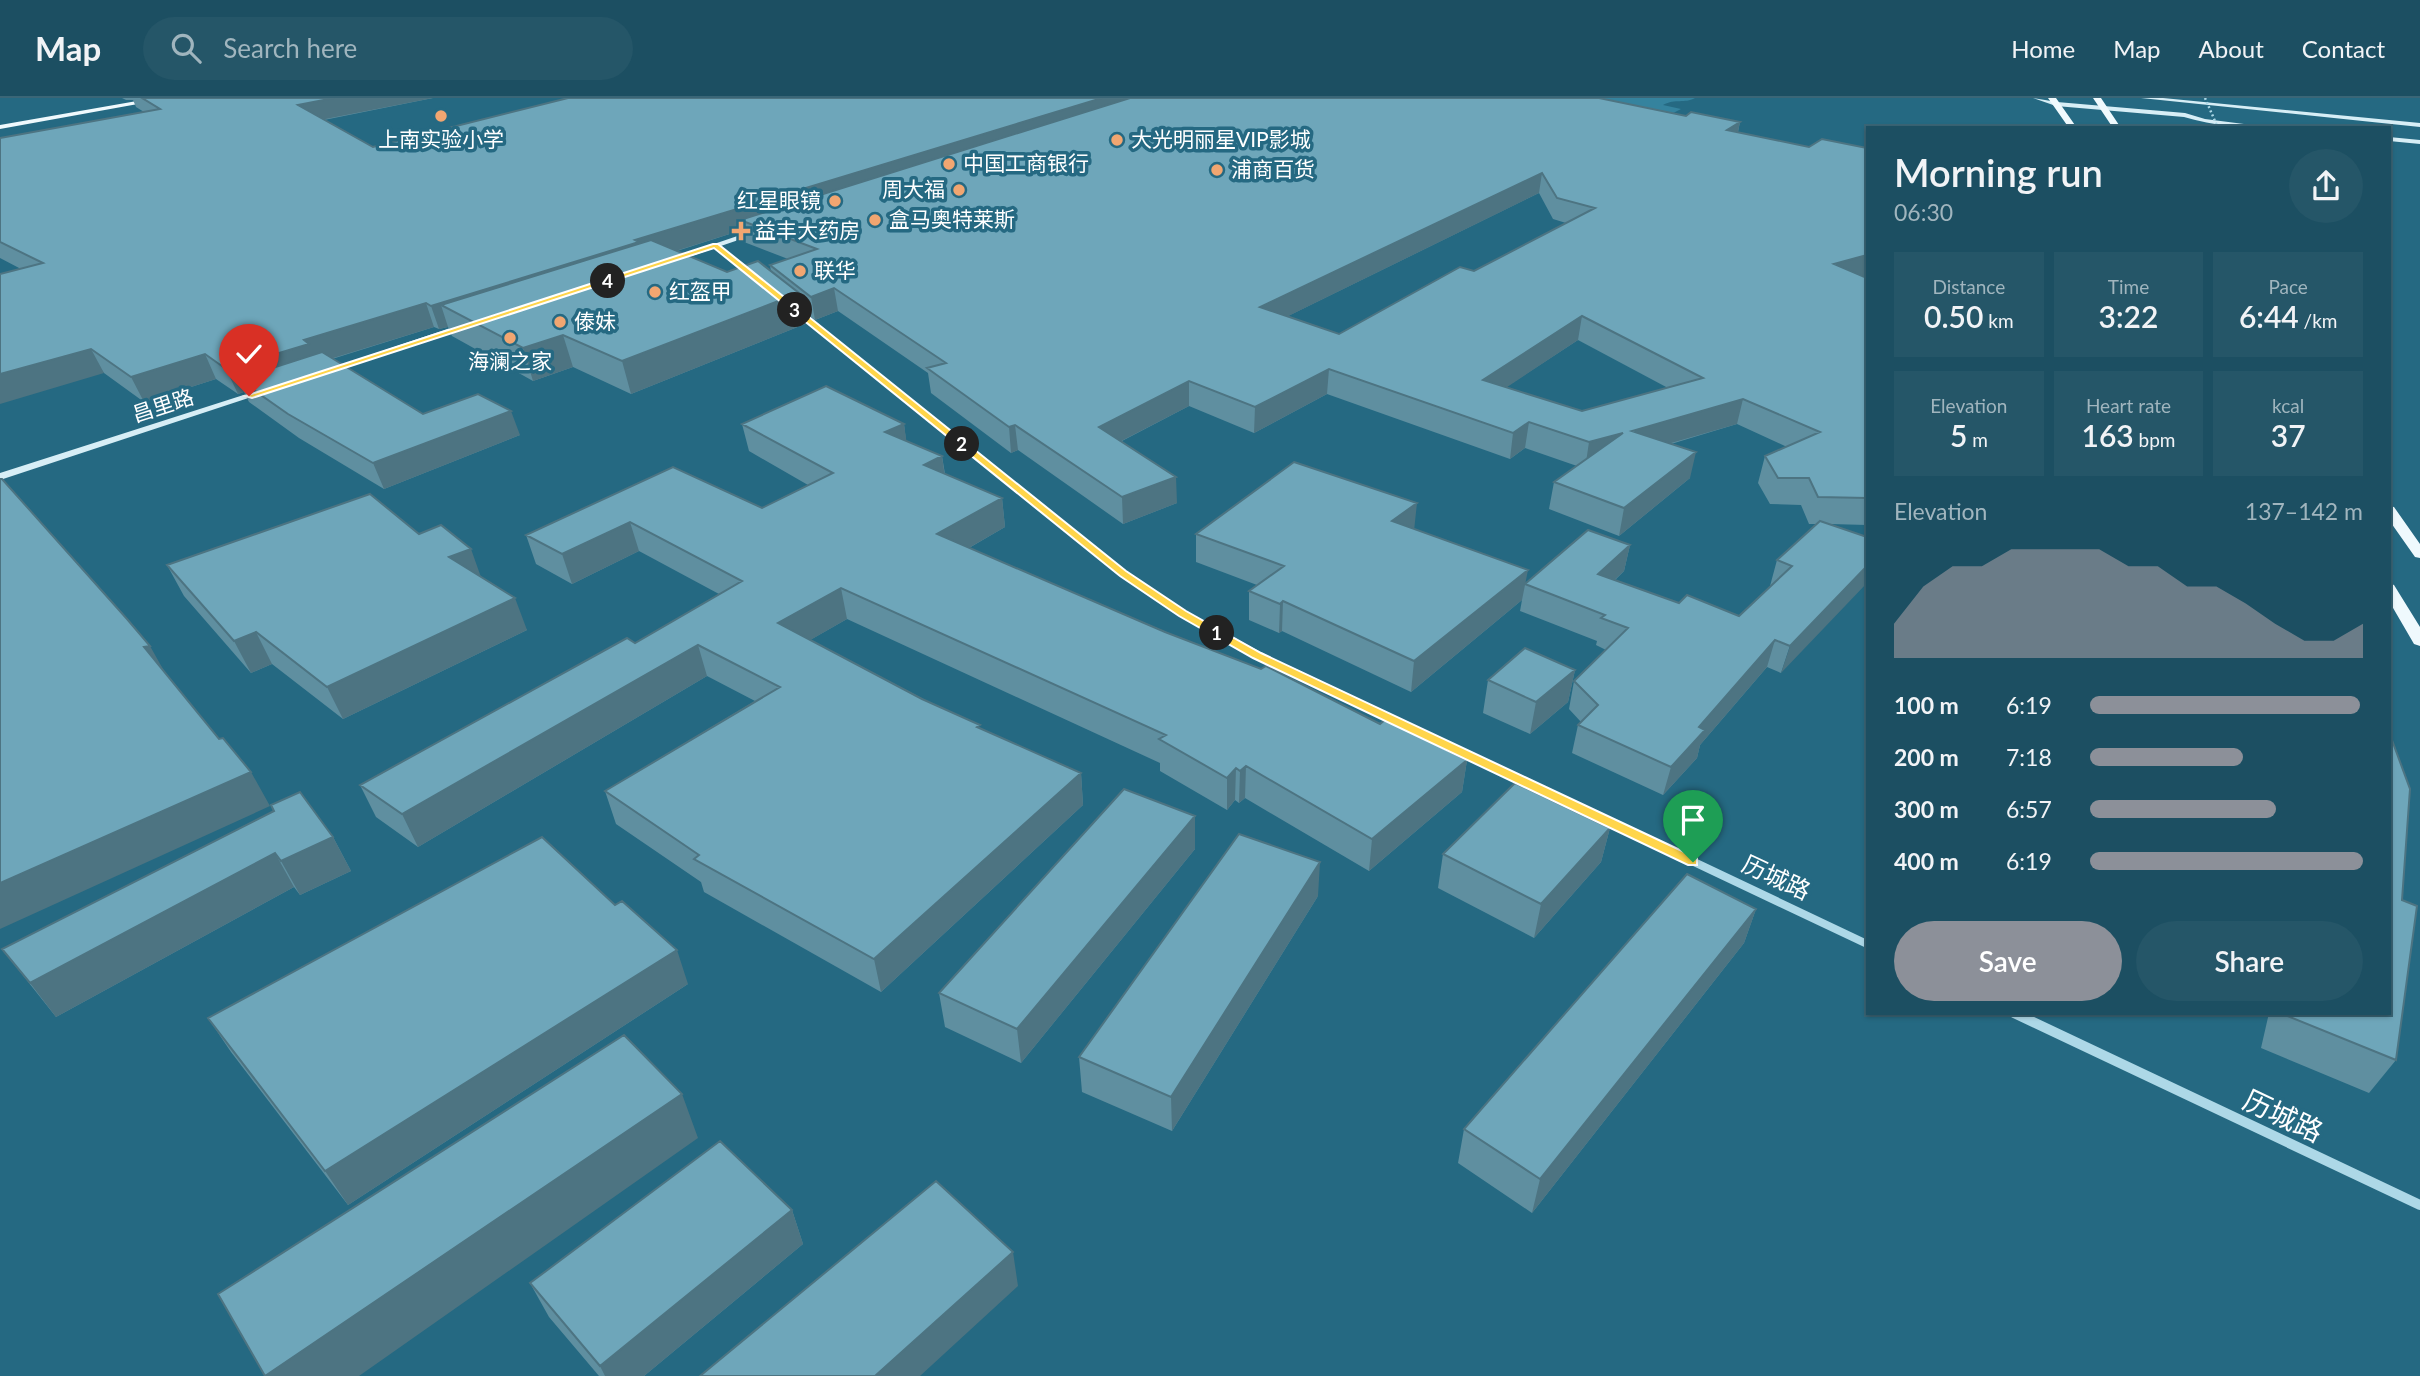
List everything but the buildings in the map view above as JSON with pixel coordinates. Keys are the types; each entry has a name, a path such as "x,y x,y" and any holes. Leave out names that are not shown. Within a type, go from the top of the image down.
{"main road":[{"path":"0,119 122,98"},
{"path":"0,127 167,98"},
{"path":"2036,98 2103,108 2185,115 2201,113 2333,126"},
{"path":"2097,98 2116,126"},
{"path":"2144,98 2420,125"},
{"path":"2054,101 2072,126"},
{"path":"2185,115 2204,121 2253,126"},
{"path":"2391,131 2420,134"},
{"path":"2391,139 2420,142"},
{"path":"665,262 768,229"},
{"path":"315,375 472,324"},
{"name":"昌里路","path":"0,477 275,388"},
{"path":"2391,513 2420,554"},
{"path":"2391,591 2420,641"}],"street":[{"path":"715,246 757,279"},
{"name":"历城路","path":"788,304 1123,573 1183,614 1257,655 1866,944"},
{"name":"历城路","path":"2018,1015 2420,1205"}],"path":[{"path":"2205,98 2217,126"}],"shaded area":[{"path":"1514,98 1695,98 1663,105 1681,109 1652,124"}],"place":[{"name":"上南实验小学","path":"441,116"},
{"name":"大光明丽星VIP影城","path":"1117,140"},
{"name":"中国工商银行","path":"949,164"},
{"name":"浦商百货","path":"1217,170"},
{"name":"周大福","path":"959,190"},
{"name":"红星眼镜","path":"835,201"},
{"name":"盒马奥特莱斯","path":"875,220"},
{"name":"益丰大药房","path":"741,231"},
{"name":"联华","path":"800,271"},
{"name":"红盔甲","path":"655,292"},
{"name":"傣妹","path":"560,322"},
{"name":"海澜之家","path":"510,338"}],"route":[{"path":"249,396 715,246 1123,573 1183,614 1257,655 1693,862"}]}
